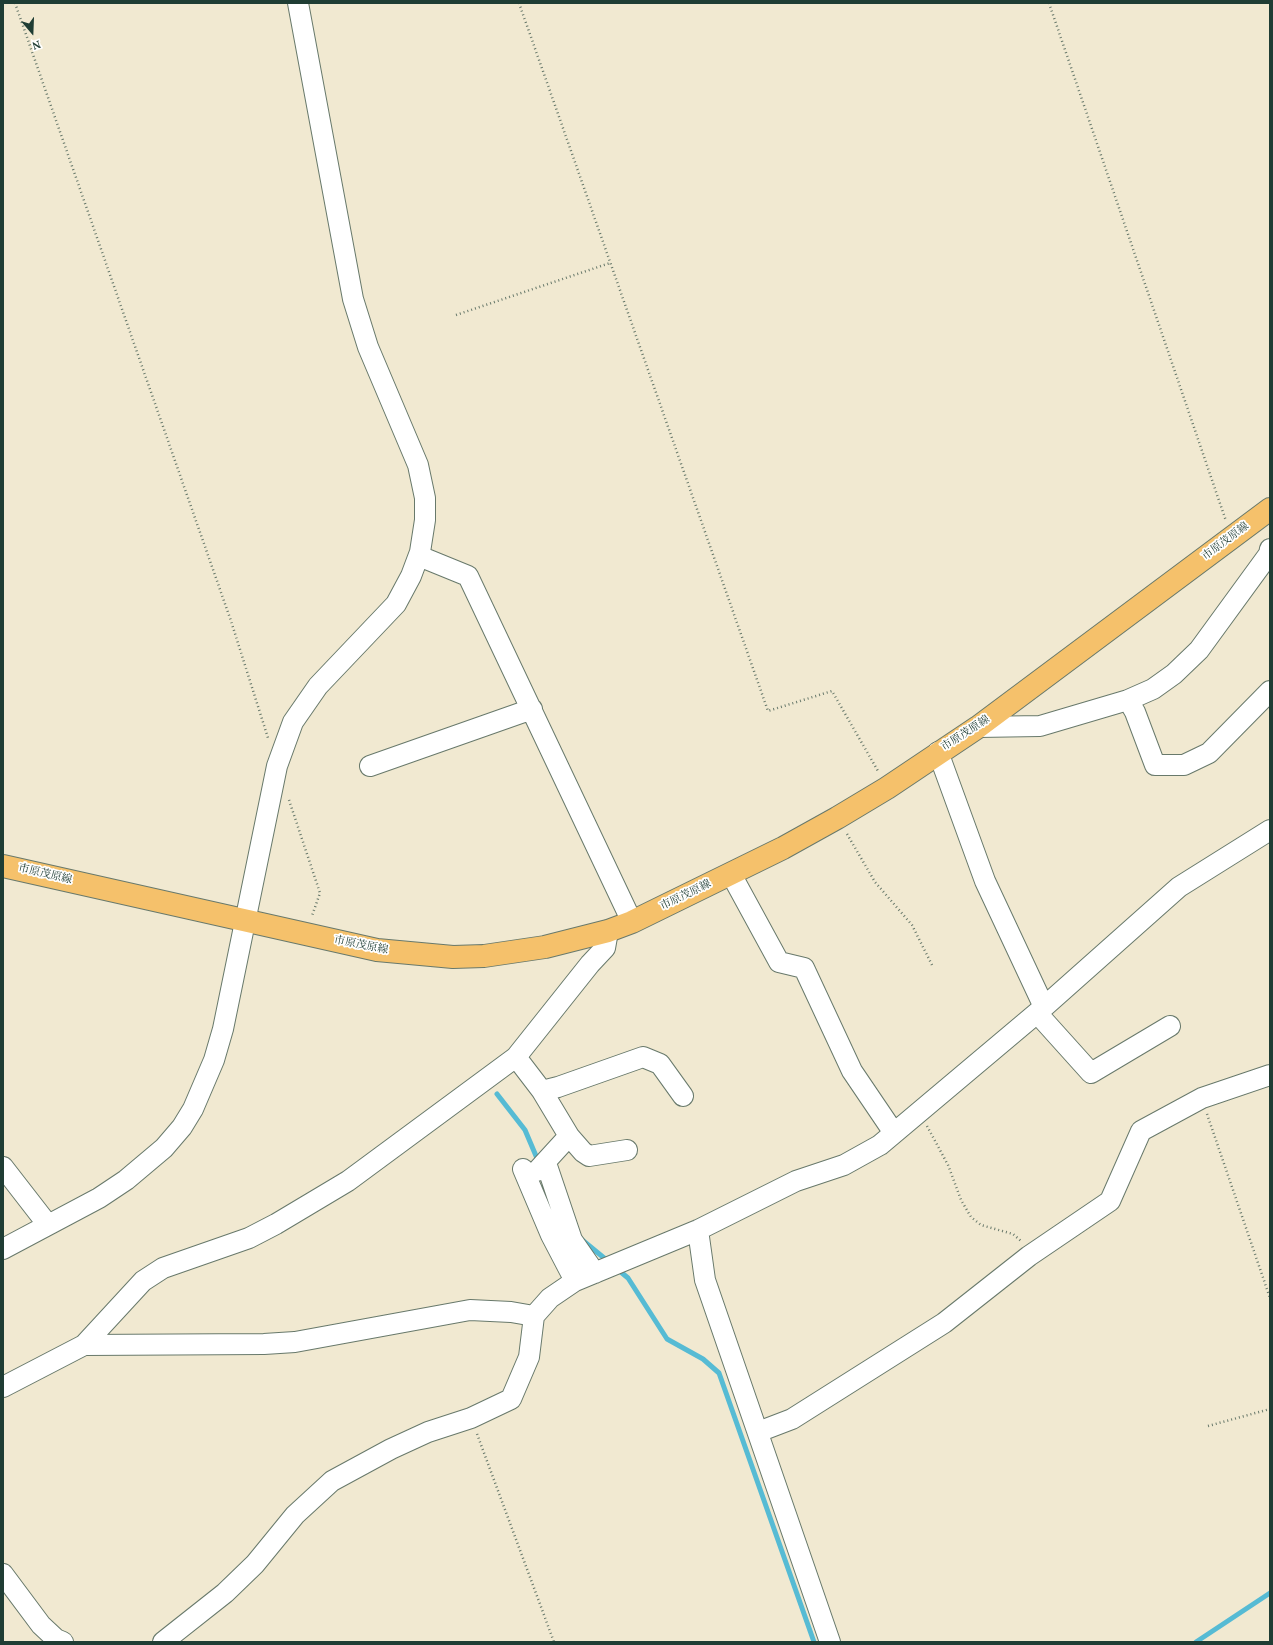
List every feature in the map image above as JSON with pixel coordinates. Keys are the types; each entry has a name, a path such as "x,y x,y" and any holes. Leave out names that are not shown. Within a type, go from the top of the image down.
{"main road":[{"name":"市原茂原線","path":"3,866 377,950 453,957 484,956 545,947 608,931 632,922 731,874 837,818 887,788 938,752 978,727 1270,509"}],"street":[{"path":"3,1249 99,1198 126,1180 164,1148 182,1127 203,1089 214,1060 246,921 277,766 293,722 318,686 396,604 411,576 419,556 425,520 424,498 418,465 368,347 353,299 298,3"},
{"path":"978,727 1040,726 1128,700 1153,689 1174,674 1199,650 1269,554 1270,549"},
{"path":"419,556 468,576 632,922"},
{"path":"1128,700 1135,712 1155,765 1184,765 1209,753 1270,691"},
{"path":"370,766 532,709"},
{"path":"938,752 985,881 1041,1010 1092,1073 1170,1026"},
{"path":"162,1642 225,1594 255,1564 295,1515 332,1481 391,1448 428,1432 471,1418 511,1399 529,1357 534,1316 550,1298 575,1281 698,1230 796,1181 844,1165 880,1145 1041,1010 1179,887 1270,830"},
{"path":"731,874 779,962 789,966 804,968 852,1071 894,1133"},
{"path":"3,1387 84,1345 143,1281 163,1268 249,1238 276,1224 348,1181 516,1057 590,964 606,948 608,931"},
{"path":"542,1091 558,1087 643,1056 660,1064 683,1096"},
{"path":"516,1057 542,1091 569,1136 583,1152 590,1156 627,1150"},
{"path":"758,1432 792,1420 867,1374 944,1323 1029,1256 1110,1201 1141,1131 1202,1098 1270,1075"},
{"path":"569,1136 546,1163 526,1174 551,1235 575,1281"},
{"path":"546,1163 572,1240 595,1273"},
{"path":"3,1167 48,1225"},
{"path":"698,1230 705,1280 830,1642"},
{"path":"84,1345 264,1344 295,1342 470,1310 511,1312 534,1316"},
{"path":"3,1574 41,1625 56,1639 63,1642"}],"path":[{"path":"15,3 231,621 277,766"},
{"path":"519,3 768,711 832,691 887,788"},
{"path":"1049,3 1204,454 1231,538"},
{"path":"456,315 610,263"},
{"path":"287,796 320,893 306,934"},
{"path":"837,818 875,882 912,925 932,965"},
{"path":"1202,1098 1270,1298"},
{"path":"920,1112 948,1165 961,1200 971,1216 981,1225 1013,1234 1024,1242 1029,1256"},
{"path":"1208,1426 1270,1409"},
{"path":"471,1418 554,1642"}],"waterway":[{"path":"497,1094 525,1130 539,1163"},
{"path":"581,1239 609,1262"},
{"path":"616,1268 628,1278 667,1339 703,1359 719,1373 814,1642"},
{"path":"1196,1642 1270,1593"}]}
